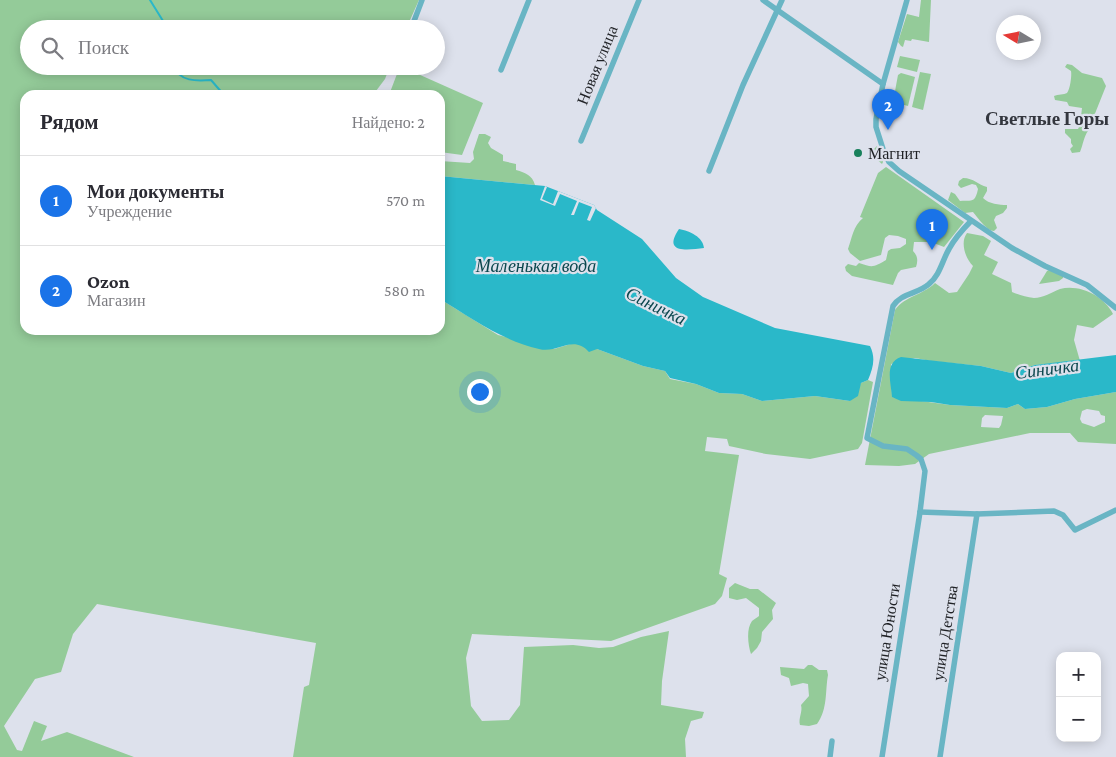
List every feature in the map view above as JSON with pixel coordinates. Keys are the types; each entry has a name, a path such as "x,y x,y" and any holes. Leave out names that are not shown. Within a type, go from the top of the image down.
{"street":[{"path":"414,20 422,0"},
{"path":"501,70 530,0"},
{"name":"Новая улица","path":"581,141 639,0"},
{"path":"763,0 883,84"},
{"path":"709,170 743,85 782,0"},
{"path":"907,0 878,102 876,127 889,162 1012,248 1045,266 1087,285 1116,308"},
{"name":"улица Юности","path":"882,757 925,471 921,459 907,449 883,446 867,438 893,306 900,298 922,289 931,282 959,233 971,221"},
{"path":"920,512 977,514 1054,511 1063,515 1075,530 1116,510"},
{"name":"улица Детства","path":"940,757 977,514"},
{"path":"830,757 832,742"}],"green space":[{"path":"0,0 419,0 410,20 20,20 20,75 387,75 377,90 20,90 20,335 445,335 445,302 498,335 554,349 574,343 597,349 643,366 665,371 670,379 696,384 719,393 742,394 762,401 815,396 850,401 861,383 868,380 873,382 862,443 858,449 810,459 766,454 729,446 727,439 707,437 705,451 739,455 719,574 727,578 722,596 715,604 611,641 472,634 466,658 471,706 482,721 509,720 520,705 524,647 573,645 599,648 613,647 641,637 669,631 662,681 661,705 704,712 702,718 691,721 685,739 686,757 293,757 304,687 309,685 316,643 97,604 73,634 61,672 35,679 4,726 17,750 22,751 34,721 47,726 41,741 67,732 134,757 0,757"},
{"path":"921,0 931,0 929,42 912,39 911,41 905,40 903,47 898,42 907,14 919,17"},
{"path":"900,56 920,60 917,72 897,67"},
{"path":"1067,64 1072,65 1082,73 1102,78 1106,86 1085,135 1080,152 1072,153 1070,149 1073,146 1071,139 1065,133 1065,129 1078,129 1082,108 1069,106 1067,102 1055,100 1054,96 1066,94 1068,91 1071,71 1065,67"},
{"path":"920,72 931,74 923,110 912,107"},
{"path":"901,73 915,77 908,106 893,102 898,75"},
{"path":"397,75 420,75 483,103 462,155 445,153 445,90 391,90"},
{"path":"479,134 491,137 488,143 491,148 503,155 503,161 516,164 516,170 528,175 535,185 445,176 445,161 470,163 474,159 473,152"},
{"path":"877,146 882,164 873,156 874,149"},
{"path":"886,167 964,222 944,247 931,242 914,242 913,251 917,259 916,267 901,270 893,285 852,276 846,271 845,267 848,264 856,266 859,263 871,266 876,265 886,260 888,251 900,248 906,244 906,239 889,235 885,238 881,255 860,261 848,249 855,228 863,218 860,217 878,173"},
{"path":"963,178 970,179 987,187 983,198 988,202 1007,205 1003,213 996,216 994,220 997,228 994,231 986,227 973,212 965,213 948,200 951,192 960,201 974,199 978,189 976,185 972,184 961,188 958,185 959,181"},
{"path":"967,233 983,236 991,241 984,255 998,262 992,274 1011,283 1012,292 1037,298 1060,289 1075,288 1098,297 1113,314 1093,328 1077,325 1074,340 1080,361 1035,365 1011,373 981,366 915,358 891,364 892,397 950,405 1007,408 1018,404 1025,409 1047,407 1075,399 1116,392 1116,444 1078,442 1070,433 1030,433 929,454 915,464 899,466 865,465 895,310 899,305 935,283 949,293 957,292 973,266 964,250","holes":["1087,409 1099,411 1101,415 1105,416 1105,422 1094,427 1082,423 1080,419 1082,411","985,415 1003,416 999,428 981,427 982,418"]},
{"path":"1049,270 1063,276 1063,278 1059,281 1039,284 1047,271"},
{"path":"735,583 750,589 758,589 776,603 772,610 773,619 762,632 761,641 751,654 748,633 750,624 759,616 759,608 746,598 737,600 729,598 729,588"},
{"path":"808,665 812,665 819,670 827,670 828,675 826,700 821,718 817,724 809,726 800,725 801,705 809,696 808,684 803,683 791,686 789,678 781,675 780,667 804,669"}],"water":[{"name":"Маленькая вода","path":"445,176 545,186 594,205 597,210 642,239 676,278 703,297 775,328 870,346 873,363 868,380 861,383 858,396 850,401 815,396 762,401 742,394 719,393 696,384 670,378 665,371 643,366 597,349 589,352 583,347 571,344 553,349 539,349 500,335 445,302"},
{"path":"679,229 695,235 701,241 704,248 679,249 675,247 673,243"},
{"path":"1116,355 1116,392 1075,399 1047,407 1025,409 1018,404 1007,408 950,405 901,401 892,397 890,368 901,357 981,366 1011,373 1035,365"}],"pier":[{"path":"545,186 547,187 542,199 553,204 558,191 594,205 596,208 590,221 587,220 592,207 579,202 574,215 571,215 577,201 560,194 555,206 540,200"}],"waterway":[{"name":"Синичка","path":"150,0 162,20"},
{"name":"Синичка","path":"180,75 194,80 211,80 220,90"}],"place":[{"name":"Ozon","path":"888,130"},
{"name":"Магнит","path":"858,153"},
{"name":"Мои документы","path":"932,250"}],"district":[{"name":"Светлые Горы","path":"1047,118"}]}
